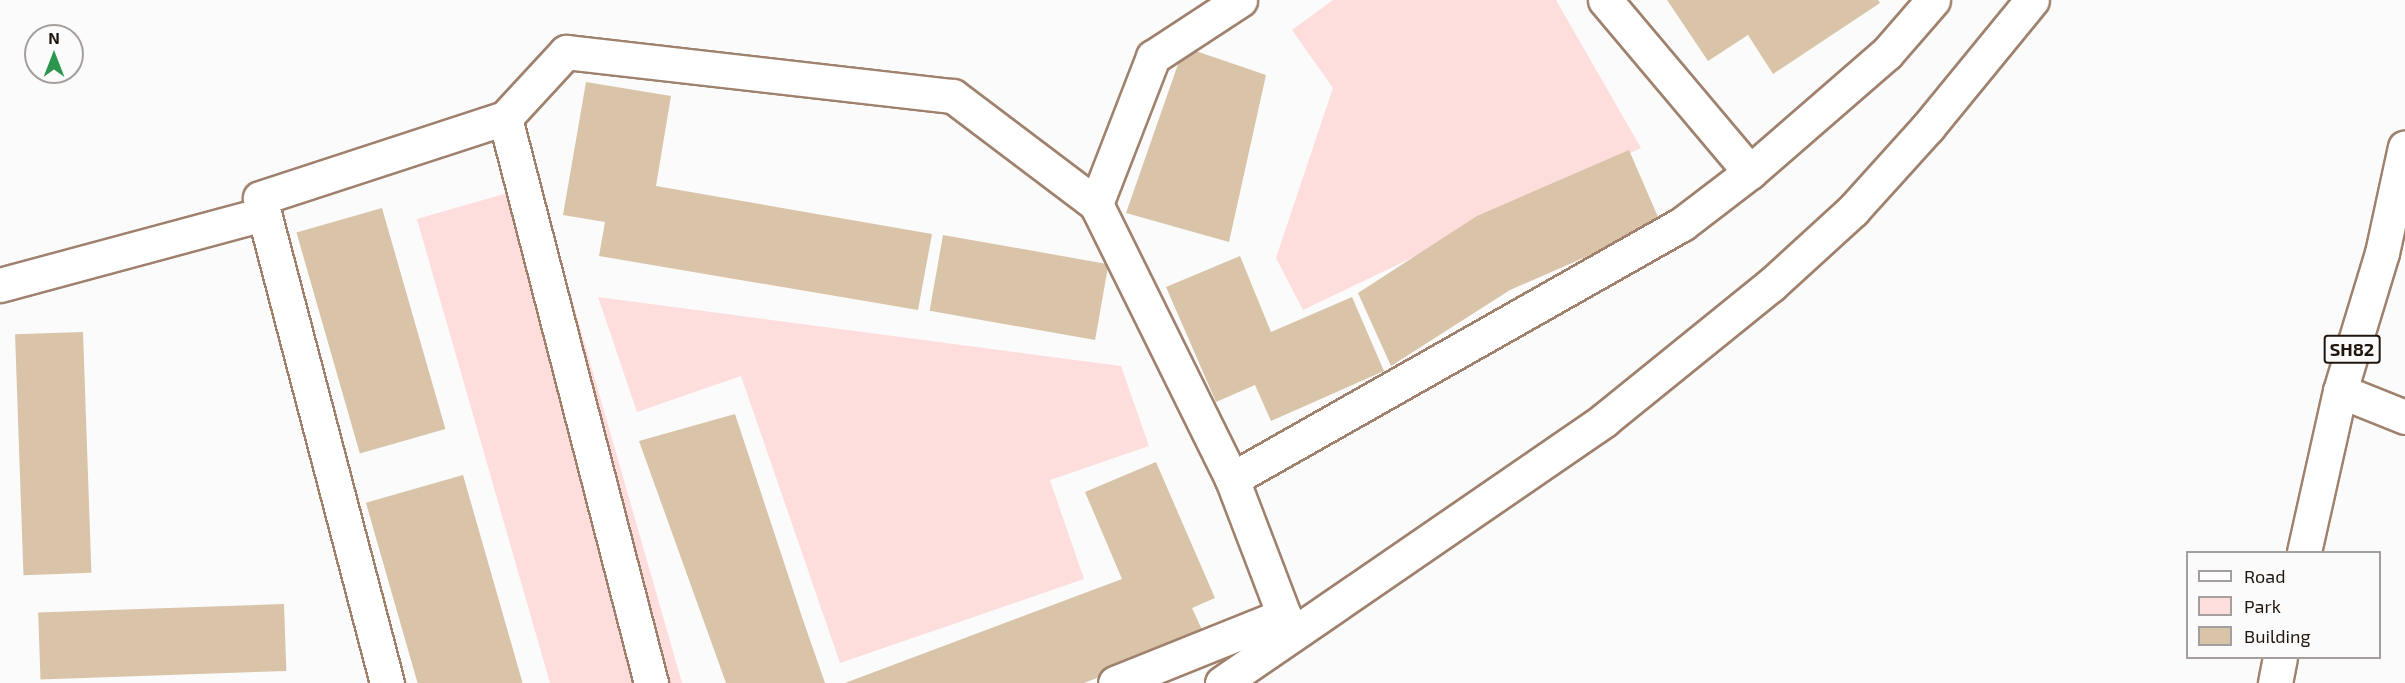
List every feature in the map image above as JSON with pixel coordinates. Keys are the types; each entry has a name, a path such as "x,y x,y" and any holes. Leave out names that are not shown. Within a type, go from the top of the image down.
{"main road":[{"path":"1096,204 1153,57 1240,0"},
{"path":"1605,0 1750,171"},
{"path":"1232,479 1682,224 1750,171 1887,53 1933,0"},
{"path":"1222,683 1604,420 1771,285 1853,210 1928,127 2032,0"},
{"path":"387,683 260,198 505,118 566,52 953,96 1096,204 1232,479 1284,615 1115,683"},
{"path":"505,118 651,683"},
{"name":"SH82","path":"2304,551 2340,391 2382,253 2405,147"},
{"path":"0,285 264,214"},
{"path":"2340,391 2405,417"},
{"path":"2275,683 2280,659"}],"green space":[{"path":"1333,0 1556,0 1641,148 1303,310 1276,258 1333,88 1292,30"},
{"path":"539,184 682,683 550,683 417,219"},
{"path":"598,297 1121,366 1149,446 1050,480 1084,579 840,663 741,376 637,412"}],"building":[{"path":"1667,0 1878,0 1880,3 1773,74 1748,35 1708,61"},
{"path":"1184,47 1266,75 1229,242 1126,213"},
{"path":"586,82 671,96 656,186 932,234 918,310 599,256 605,222 563,215"},
{"path":"1629,150 1661,224 1510,290 1391,366 1358,293 1477,216"},
{"path":"382,208 445,429 360,454 296,233"},
{"path":"943,235 1108,264 1095,340 930,311"},
{"path":"1240,256 1271,332 1352,297 1384,371 1271,421 1255,385 1216,402 1166,287"},
{"path":"83,332 91,573 23,575 15,334"},
{"path":"735,414 825,683 726,683 639,441"},
{"path":"1156,462 1215,598 1192,608 1205,636 1084,683 845,683 1122,579 1085,492"},
{"path":"463,475 523,683 418,683 366,503"},
{"path":"284,604 286,671 40,680 38,613"}]}
